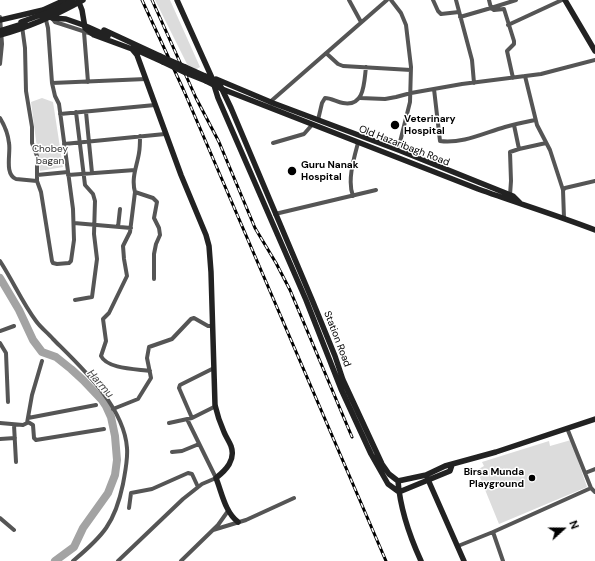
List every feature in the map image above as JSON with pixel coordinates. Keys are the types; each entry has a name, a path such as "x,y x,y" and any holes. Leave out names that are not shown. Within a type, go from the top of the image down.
{"street":[{"path":"0,33 57,10 73,0"},
{"path":"78,0 82,10 85,28 94,35"},
{"path":"0,33 11,32 54,16 83,0"},
{"path":"177,0 212,78 220,87 275,230 306,300 341,389 371,454 388,484 399,492"},
{"path":"349,0 361,22"},
{"path":"270,102 387,0"},
{"path":"391,0 401,12 406,25 411,70 408,108 398,150"},
{"path":"433,0 441,14 459,12"},
{"path":"456,0 472,60 474,82"},
{"path":"489,0 491,8"},
{"path":"460,17 516,0"},
{"path":"508,25 564,0 595,51"},
{"path":"0,64 0,19 21,16 43,10 62,1"},
{"path":"491,8 494,10 504,9 514,41 514,44 507,51 513,78"},
{"path":"43,10 55,22 132,49 137,55 165,134 209,246 216,406 224,433 231,446 233,453 232,459 228,466 216,478 198,487 183,499 118,561"},
{"path":"21,16 25,48 26,91 32,127 32,143 37,156 37,181 41,192 52,261 54,264 69,263 72,259 74,223 59,104 53,90 52,83 48,28 43,10"},
{"path":"0,33 52,15 63,15 160,56 185,70"},
{"path":"86,24 163,62 185,70 220,87 310,126 358,143 511,203 520,203"},
{"path":"84,32 88,82"},
{"path":"326,53 340,65 348,67 411,70"},
{"path":"318,120 322,103 325,98 350,104 360,98 391,98 410,93 474,82 513,78 558,70 595,60"},
{"path":"360,98 364,85 366,67"},
{"path":"525,76 535,120 552,156 563,190 564,218"},
{"path":"212,78 513,196 520,203"},
{"path":"52,83 146,79"},
{"path":"220,87 512,201 595,230"},
{"name":"Old Hazaribagh Road","path":"220,87 280,108 513,198 520,203"},
{"name":"Station Road","path":"220,87 324,329 346,387 382,464 389,474 398,481"},
{"path":"434,89 440,140 464,140 535,120"},
{"path":"60,114 155,105"},
{"path":"75,300 92,297 97,259 94,226 94,197 91,191 86,188 76,112"},
{"path":"86,112 92,173"},
{"path":"0,118 9,142 10,175 16,179 37,181"},
{"path":"514,125 518,149"},
{"path":"273,143 304,134 310,126"},
{"path":"64,144 165,134"},
{"path":"140,136 140,151 134,170 135,192 131,228 123,246 127,276 108,313 103,319 106,341 101,356 112,365 150,371"},
{"path":"352,196 350,183 358,143"},
{"path":"510,195 510,152 546,143"},
{"path":"37,175 84,174 134,170"},
{"path":"563,190 595,181"},
{"path":"275,214 376,190"},
{"path":"135,192 153,198 157,202 154,218 160,234 154,254 154,279"},
{"path":"118,227 120,209"},
{"path":"74,223 94,226 131,228"},
{"path":"0,261 37,322 94,382 113,409 122,426 127,448 124,480 113,517 99,538 73,561"},
{"path":"113,409 138,399 151,378 148,348 151,345 172,339 191,319 194,318 208,326 213,326"},
{"path":"0,332 14,326"},
{"path":"0,343 6,353 8,402"},
{"path":"0,423 24,425 28,420 32,395 42,361"},
{"path":"214,368 180,385 179,388 199,444 216,478 228,511 232,518 238,522"},
{"path":"28,420 96,405"},
{"path":"169,423 189,418 216,406"},
{"path":"421,561 414,545 399,492 398,481 427,477 450,471 452,466 595,419"},
{"path":"28,420 32,425 34,438 36,440 104,429"},
{"path":"14,424 16,462"},
{"path":"567,428 591,488 595,492"},
{"path":"0,439 15,438"},
{"path":"172,452 182,451 199,444"},
{"path":"585,473 595,469"},
{"path":"129,508 131,493 152,489 188,473 192,474 198,487"},
{"path":"399,492 427,477"},
{"path":"427,477 464,561"},
{"path":"458,546 591,488"},
{"path":"213,530 246,520 294,498"},
{"path":"181,561 213,530 228,511"},
{"path":"0,518 14,530"},
{"path":"493,532 503,561"}],"green space":[{"path":"155,0 170,0 200,67 191,72"},
{"name":"Chobey bagan","path":"42,98 53,102 63,167 40,171 31,102"},
{"name":"Birsa Munda Playground","path":"571,440 587,487 499,524 477,470 484,466 482,462 549,441 550,446"}],"waterway":[{"name":"Harmu","path":"0,278 19,310 33,340 42,352 56,357 83,380 102,400 111,417 115,436 117,460 115,475 108,493 83,528 74,547 55,561"}],"railway":[{"path":"142,0 184,91 386,561"},
{"path":"152,0 196,98 219,142 255,228 290,290 352,437"}],"place":[{"name":"Veterinary Hospital","path":"395,125"},
{"name":"Guru Nanak Hospital","path":"292,171"},
{"name":"Birsa Munda Playground","path":"532,478"}]}
